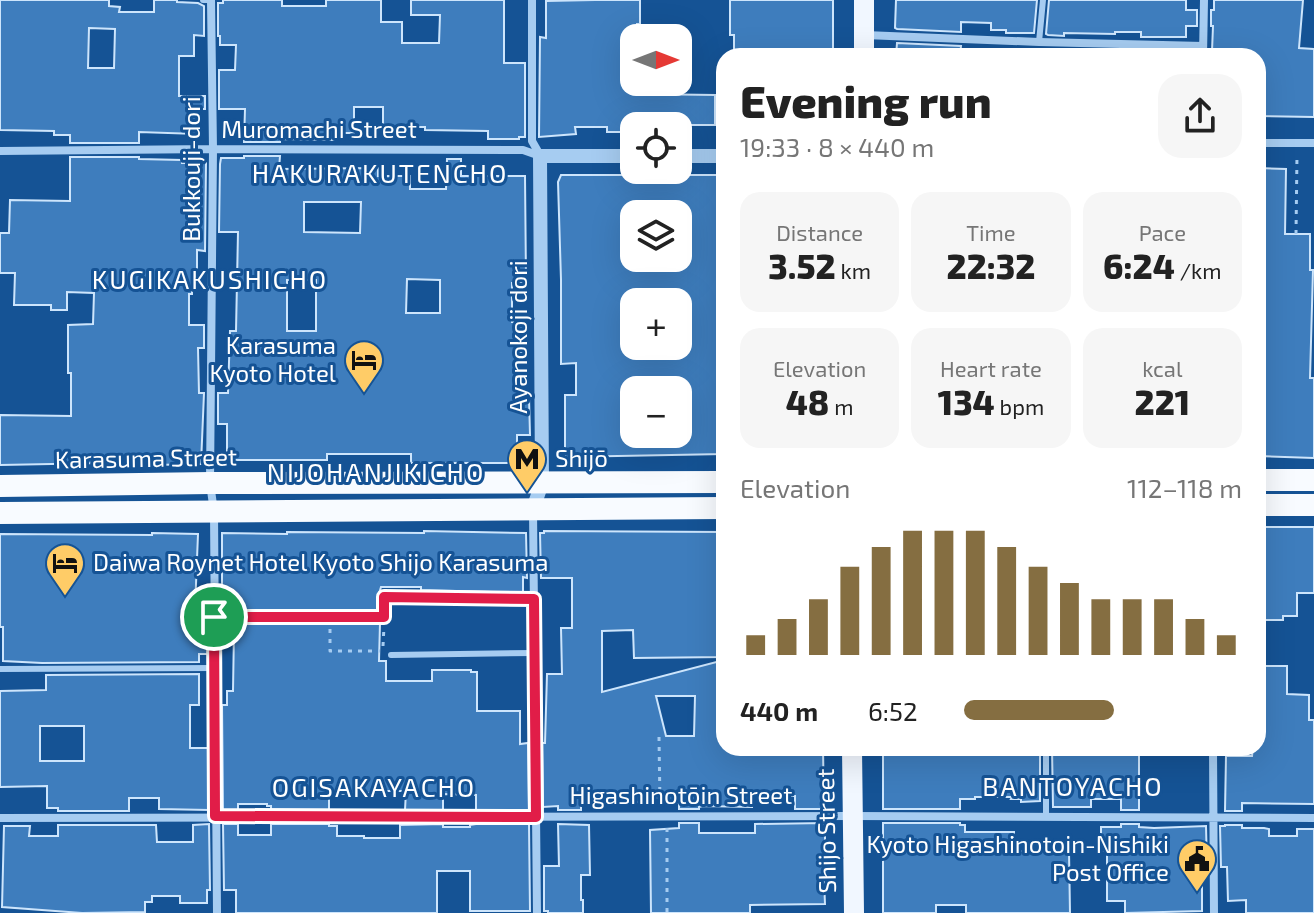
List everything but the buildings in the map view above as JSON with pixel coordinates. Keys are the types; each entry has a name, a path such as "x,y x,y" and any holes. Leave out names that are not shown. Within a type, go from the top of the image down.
{"highway":[{"path":"1266,480 1314,480"},
{"name":"Karasuma Street","path":"0,486 716,482"},
{"path":"1266,505 1314,505"},
{"path":"0,513 716,508"}],"main road":[{"path":"864,0 864,46"},
{"name":"Shijo Street","path":"852,756 854,913"}],"street":[{"name":"Bukkouji-dori","path":"211,0 210,483 214,512 217,913"},
{"name":"Ayanokoji dori","path":"532,0 532,141 540,156 542,483 533,509 537,913"},
{"path":"1203,48 1204,0"},
{"path":"864,46 1039,42 1148,48"},
{"path":"1266,143 1314,143"},
{"name":"Muromachi Street","path":"0,151 523,150 540,156"},
{"path":"540,156 620,156"},
{"path":"692,156 716,156"},
{"path":"1213,756 1214,913"},
{"name":"Higashinotōin Street","path":"0,818 1314,818"}],"lane":[{"path":"203,0 211,0"},
{"path":"1039,42 1043,0"},
{"path":"214,617 384,617 384,597 534,599"},
{"path":"391,655 534,653"},
{"path":"0,669 215,668"},
{"path":"1046,756 1046,817"}],"path":[{"path":"1296,234 1297,143"},
{"path":"330,617 330,651 383,651 384,617"},
{"path":"659,737 667,913"}],"place":[{"name":"Karasuma Kyoto Hotel","path":"364,394"},
{"name":"Shijō","path":"527,493"},
{"name":"Daiwa Roynet Hotel Kyoto Shijo Karasuma","path":"65,597"},
{"name":"Kyoto Higashinotoin-Nishiki Post Office","path":"1197,893"}],"district":[{"name":"HAKURAKUTENCHO","path":"380,174"},
{"name":"KUGIKAKUSHICHO","path":"210,280"},
{"name":"NIJOHANJIKICHO","path":"376,473"},
{"name":"BANTOYACHO","path":"1073,787"},
{"name":"OGISAKAYACHO","path":"374,788"}],"route":[{"path":"384,597 534,599 536,817 215,816 214,617 384,617 384,597"}]}
